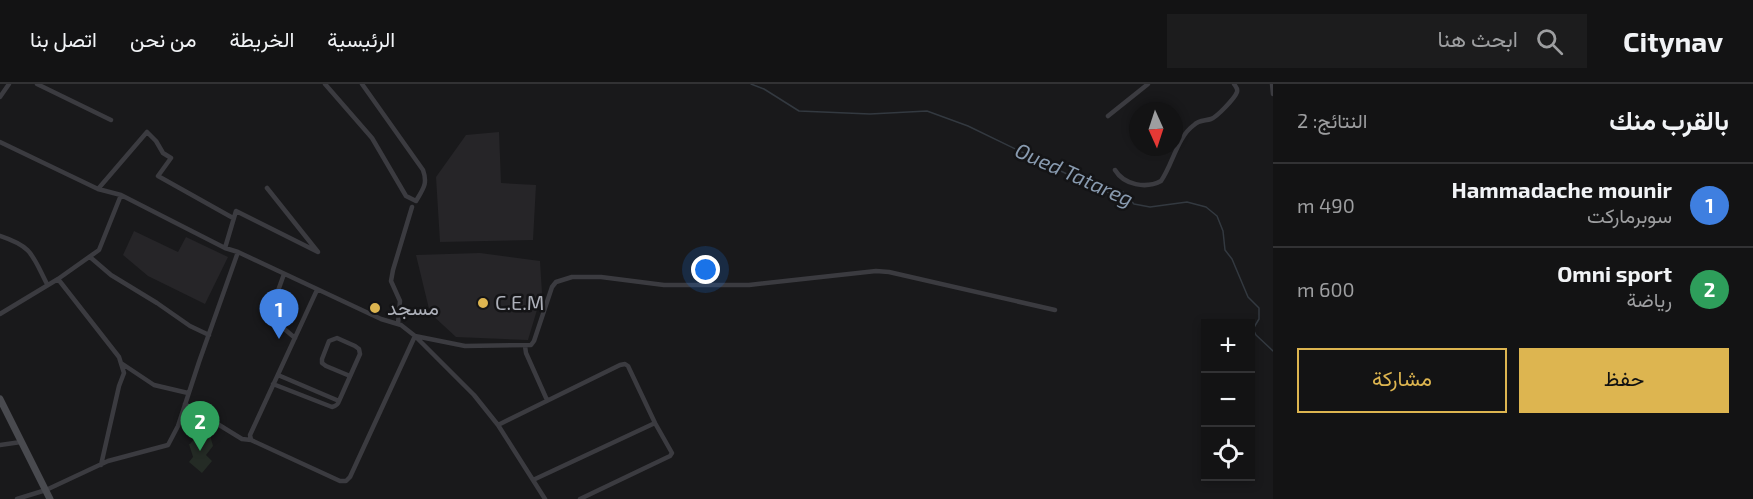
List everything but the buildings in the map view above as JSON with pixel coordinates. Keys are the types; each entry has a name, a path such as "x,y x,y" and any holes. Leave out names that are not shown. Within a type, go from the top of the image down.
{"main road":[{"path":"0,399 50,499"}],"street":[{"path":"0,97 9,84"},
{"path":"37,84 111,120"},
{"path":"325,84 372,138 406,196 416,201 426,179 423,170 362,84"},
{"path":"1108,116 1148,84"},
{"path":"1115,170 1119,176 1130,183 1158,183 1161,181 1185,135 1193,125 1214,118 1223,110 1237,92 1234,84"},
{"path":"1272,84 1273,94"},
{"path":"98,189 147,132 163,153 171,158 158,177 233,218"},
{"path":"0,142 98,189 122,195 225,248 381,319 398,324 416,336 474,395 498,425 545,499"},
{"path":"225,248 236,210 318,252 267,188"},
{"path":"0,314 58,279 99,250 122,195"},
{"path":"398,324 400,301 391,281 412,207"},
{"path":"0,236 18,242 31,252 47,284"},
{"path":"17,499 46,490 121,457 168,445 178,426 238,252"},
{"path":"90,257 111,275 190,326 209,335"},
{"path":"416,336 465,346 531,345 552,287 556,282 572,277 664,285 749,285 876,271 1055,310"},
{"path":"284,274 269,316 295,338"},
{"path":"58,279 120,357 124,373 118,386 101,465"},
{"path":"251,440 250,435 317,290"},
{"path":"185,404 242,439 251,440 340,481 346,481 350,477 416,336"},
{"path":"273,384 332,407 336,406 339,401 360,354 359,349 355,346 337,338 329,341 322,363 350,376"},
{"path":"525,346 526,353 548,400"},
{"path":"121,363 154,385 188,393"},
{"path":"498,425 620,364 628,366 672,453 580,499"},
{"path":"278,375 339,401"},
{"path":"533,480 655,423"},
{"path":"0,445 21,442"}],"shaded area":[{"path":"499,132 501,183 536,185 533,240 440,242 436,177 466,135"},
{"path":"134,231 178,252 186,237 228,257 205,304 148,276 123,255"},
{"name":"C.E.M","path":"480,253 540,261 542,293 528,340 456,337 430,313 416,255"},
{"path":"200,427 210,435 213,446 206,455 212,461 202,473 189,462 193,457 189,444 196,437 194,435"}],"waterway":[{"name":"Oued Tatareg","path":"751,84 764,89 799,111 870,114 927,111 968,126 1109,193 1123,192 1134,204 1150,207 1187,202 1206,207 1217,216 1223,231 1225,250 1232,259 1248,297 1259,308 1259,319 1253,329 1256,335 1273,351"}],"place":[{"name":"C.E.M","path":"483,303"},
{"name":"مسجد","path":"375,308"},
{"name":"Hammadache mounir","path":"279,339"},
{"name":"Omni sport","path":"200,451"}]}
